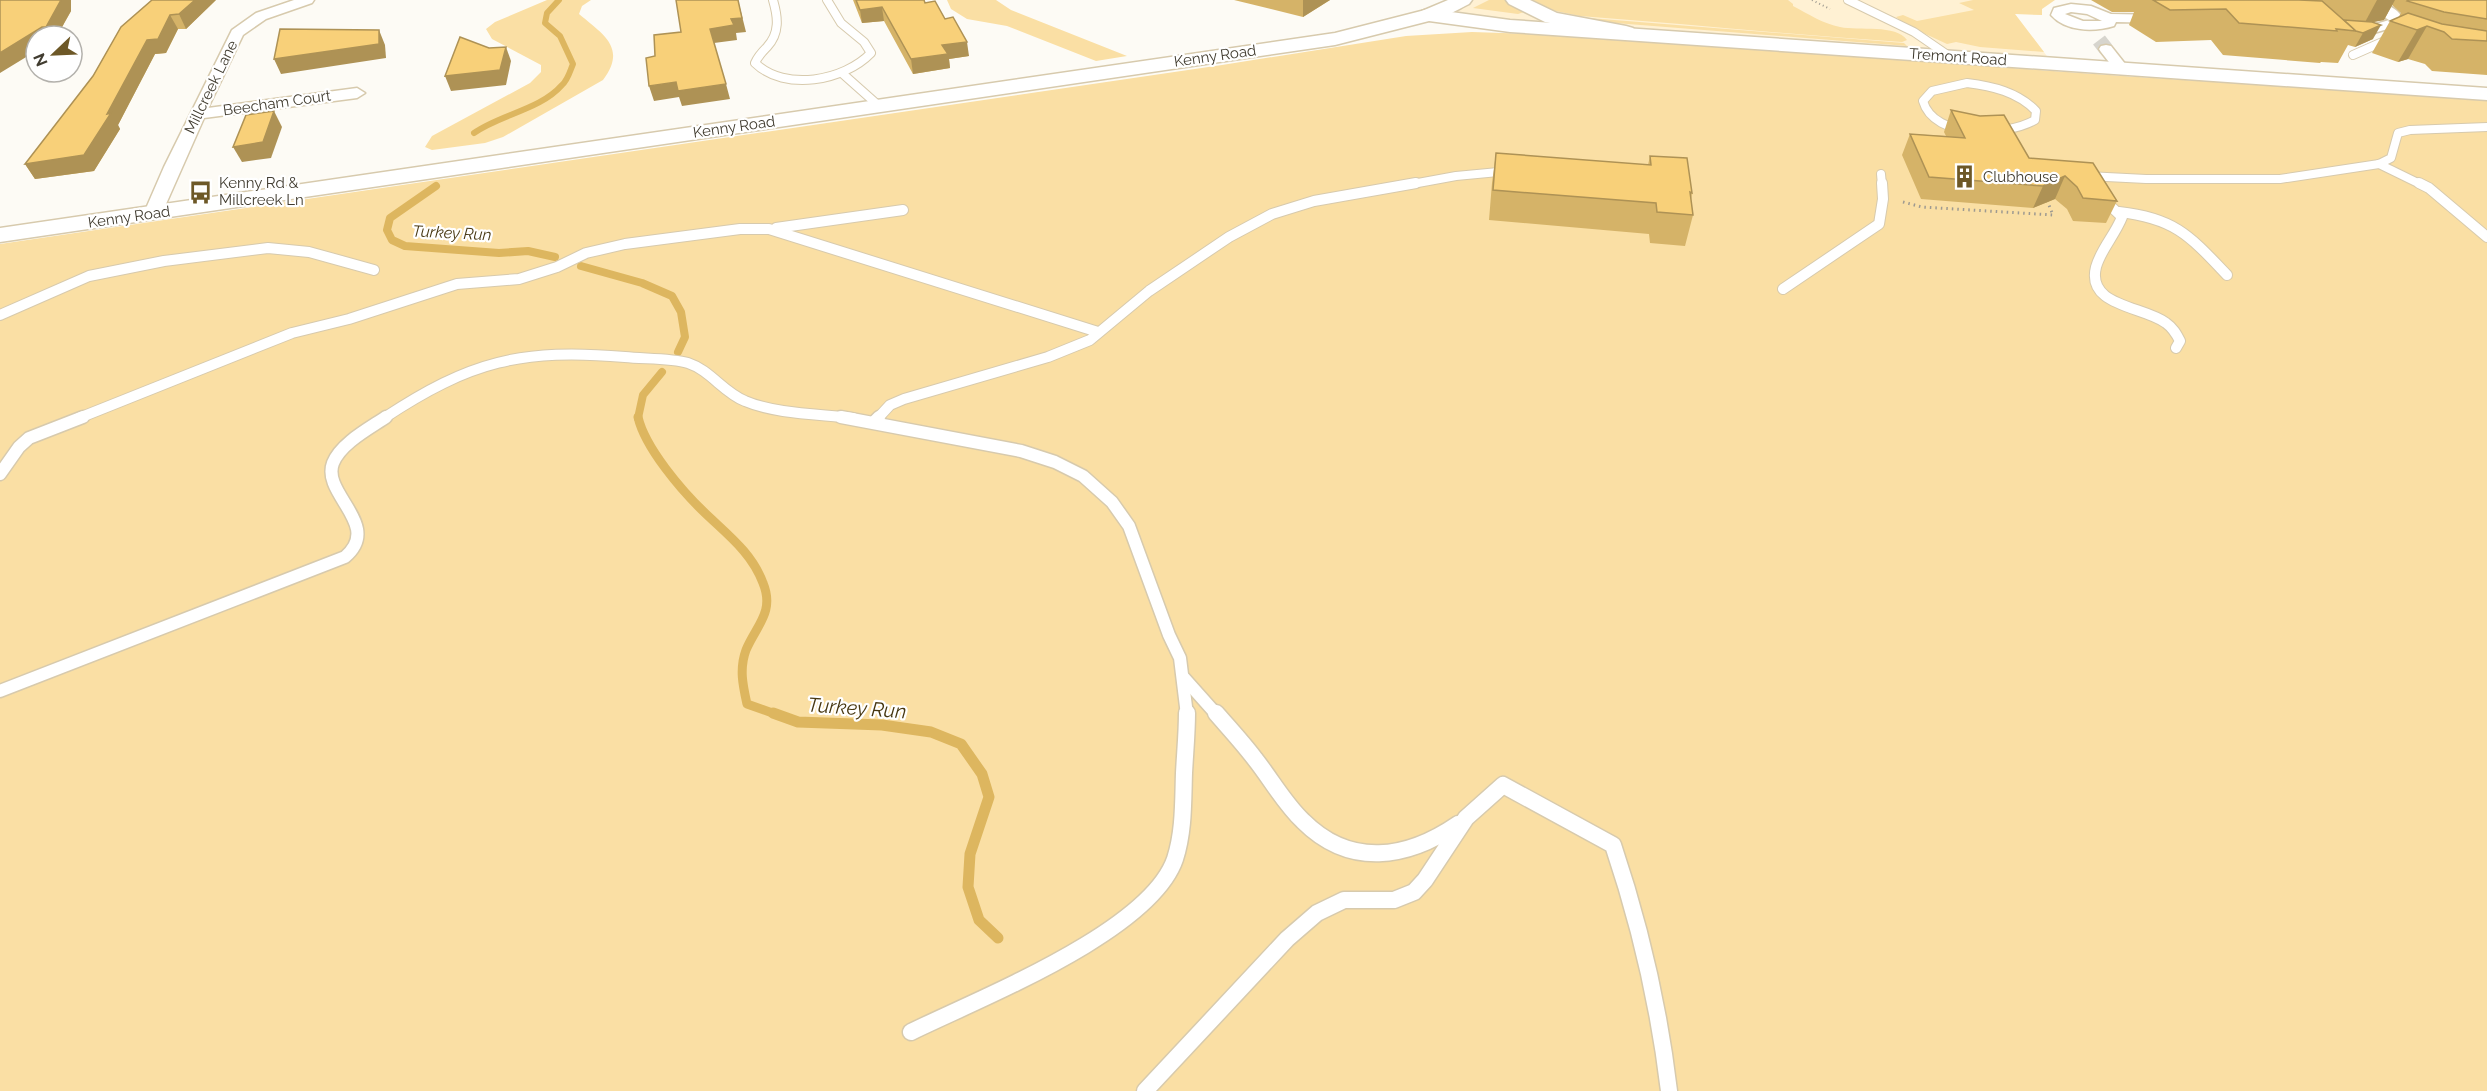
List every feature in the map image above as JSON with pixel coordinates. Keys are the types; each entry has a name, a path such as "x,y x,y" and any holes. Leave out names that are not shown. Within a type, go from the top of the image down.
{"main road":[{"name":"Kenny Road","path":"0,235 1335,39 1429,15 1463,0"},
{"path":"1515,0 1534,11 1570,23 1663,36"},
{"name":"Tremont Road","path":"1429,15 1510,26 2487,94"},
{"path":"1335,39 1471,28 1663,36"}],"street":[{"name":"Millcreek Lane","path":"153,213 237,33 261,16 307,0"},
{"path":"2330,28 2364,30 2388,37 2396,18 2364,0"},
{"path":"2108,18 2109,23 2089,26 2065,20 2058,15 2059,11 2074,4 2108,18 2182,20"},
{"path":"2089,26 2121,68"},
{"name":"Beecham Court","path":"198,114 357,93"}],"lane":[{"path":"773,0 778,30 772,42 757,57 755,63 758,68 774,76 788,79 843,74 861,64 871,53 863,40 846,29 836,17 827,0"},
{"path":"1848,0 1914,32 1949,56"},
{"path":"2353,55 2388,37"},
{"path":"843,74 879,106"},
{"path":"1977,84 2008,93 2036,111 2035,120 2029,124 2004,130 1966,129 1939,120 1926,108 1923,101 1925,96 1943,86 1977,84"},
{"path":"2176,348 2180,341 2179,334 2172,327 2148,314 2114,301 2097,288 2096,272 2099,261 2122,217 2080,175 2146,179 2280,179 2379,164 2391,158 2398,133 2410,130 2487,127"},
{"path":"2004,130 2010,139"},
{"path":"2379,164 2429,188 2487,237"},
{"path":"874,422 890,405 904,399 1048,357 1090,340 1157,286 1237,232 1272,214 1314,201 1456,176 1518,170"},
{"path":"1783,289 1879,224 1883,199 1881,174"},
{"path":"0,474 19,447 29,438 292,333 349,319 457,284 501,282 538,274 586,253 664,238 740,229 763,229 903,210"},
{"path":"2119,212 2145,215 2181,228 2227,275"},
{"path":"763,229 789,235 1098,332"},
{"path":"0,315 89,276 164,261 268,248 285,246 308,250 375,270"},
{"path":"0,691 298,574 336,562 350,554 358,539 355,522 332,474 333,463 341,451 417,395 485,366 532,355 560,354 688,363 701,369 732,396 746,402 874,422 1021,451 1055,462 1083,476 1112,502 1129,526 1169,636 1180,658 1187,715 1182,828 1174,861 1156,889 1136,910 1120,921 1055,962 911,1032"},
{"path":"1184,678 1249,752 1278,793 1311,829 1335,847 1363,854 1389,855 1414,849 1446,834 1503,785 1613,845 1626,881 1649,974 1664,1048 1669,1091"},
{"path":"1145,1091 1287,939 1317,913 1344,900 1394,900 1414,892 1425,880 1466,818"}],"path":[{"path":"1882,185 1901,202 1922,207 2053,215 2044,194"}],"shaded area":[{"path":"547,0 591,0 582,6 579,14 604,36 613,51 610,69 603,80 503,137 485,143 432,150 425,147 432,136 530,83 541,72 541,65 492,39 486,29 495,22"},
{"path":"947,0 996,0 1011,10 1127,56 1096,61 1007,26 967,19 951,9"},
{"path":"1457,0 1997,0 2008,5 2053,64 1429,15"},
{"path":"1489,0 1506,0 1524,12 1518,14 1473,8"},
{"path":"1533,0 1788,0 1793,6 1828,24 1848,28 1886,30 1902,35 1907,40 1902,42 1580,16 1551,10"},
{"path":"1973,0 2055,0 2042,9 2042,15 2015,14 2044,52 1980,47 1956,42 1947,44 1906,25 1896,17 1903,15 1917,21 1974,10 1959,3"},
{"path":"1564,16 1904,43 1907,46 1590,21"},
{"path":"1472,32 1535,34 2138,77 2487,99 2487,1091 0,1091 0,244 1406,36"}],"building":[{"path":"0,0 61,0 48,24 24,24 24,38 0,53"},
{"path":"152,0 195,0 179,14 170,15 158,39 147,40 107,114 111,113 84,155 25,164 93,76 121,27"},
{"path":"676,0 738,0 742,18 731,19 734,25 710,29 726,84 678,91 676,82 649,86 646,58 655,56 654,35 681,32"},
{"path":"856,0 924,0 925,3 935,1 945,19 953,17 967,42 942,45 948,54 911,59 882,7 860,10"},
{"path":"2153,0 2322,1 2356,31 2239,23 2226,9 2170,10"},
{"path":"2408,0 2487,0 2487,19 2444,12"},
{"path":"2408,13 2442,24 2487,31 2487,41 2452,39 2444,32 2427,26 2417,30 2390,21"},
{"path":"2344,20 2381,25 2363,33 2356,31"},
{"path":"280,29 379,30 379,44 274,59"},
{"path":"460,37 489,48 506,47 500,70 445,76"},
{"path":"1951,110 1980,116 2004,115 2029,158 2093,163 2117,201 2083,198 2077,187 2065,176 2043,186 1929,177 1910,134 1965,138"},
{"path":"274,111 263,142 233,147 246,115"},
{"path":"1496,153 1651,165 1650,156 1687,158 1693,215 1657,212 1656,203 1493,190"}],"waterway":[{"name":"Turkey Run","path":"474,133 543,100 566,81 573,64 560,36 545,23 547,13 559,0"},
{"name":"Turkey Run","path":"436,186 390,218 387,230 392,240 405,246 499,253 528,251 555,257"},
{"name":"Turkey Run","path":"581,266 642,283 672,296 681,312 685,337 678,352"},
{"name":"Turkey Run","path":"638,417 643,395 662,372"},
{"name":"Turkey Run","path":"638,417 648,442 676,481 746,553 758,572 766,593 766,611 746,650 742,671 743,684 747,704 778,715"},
{"name":"Turkey Run","path":"773,713 798,722 882,725 931,732 961,744 982,774 989,797 970,854 968,887 979,920 998,938"}],"tunnel":[{"path":"2099,40 2106,49"}],"place":[{"name":"Clubhouse","path":"1965,177"},
{"name":"Kenny Rd & Millcreek Ln","path":"201,192"}]}
